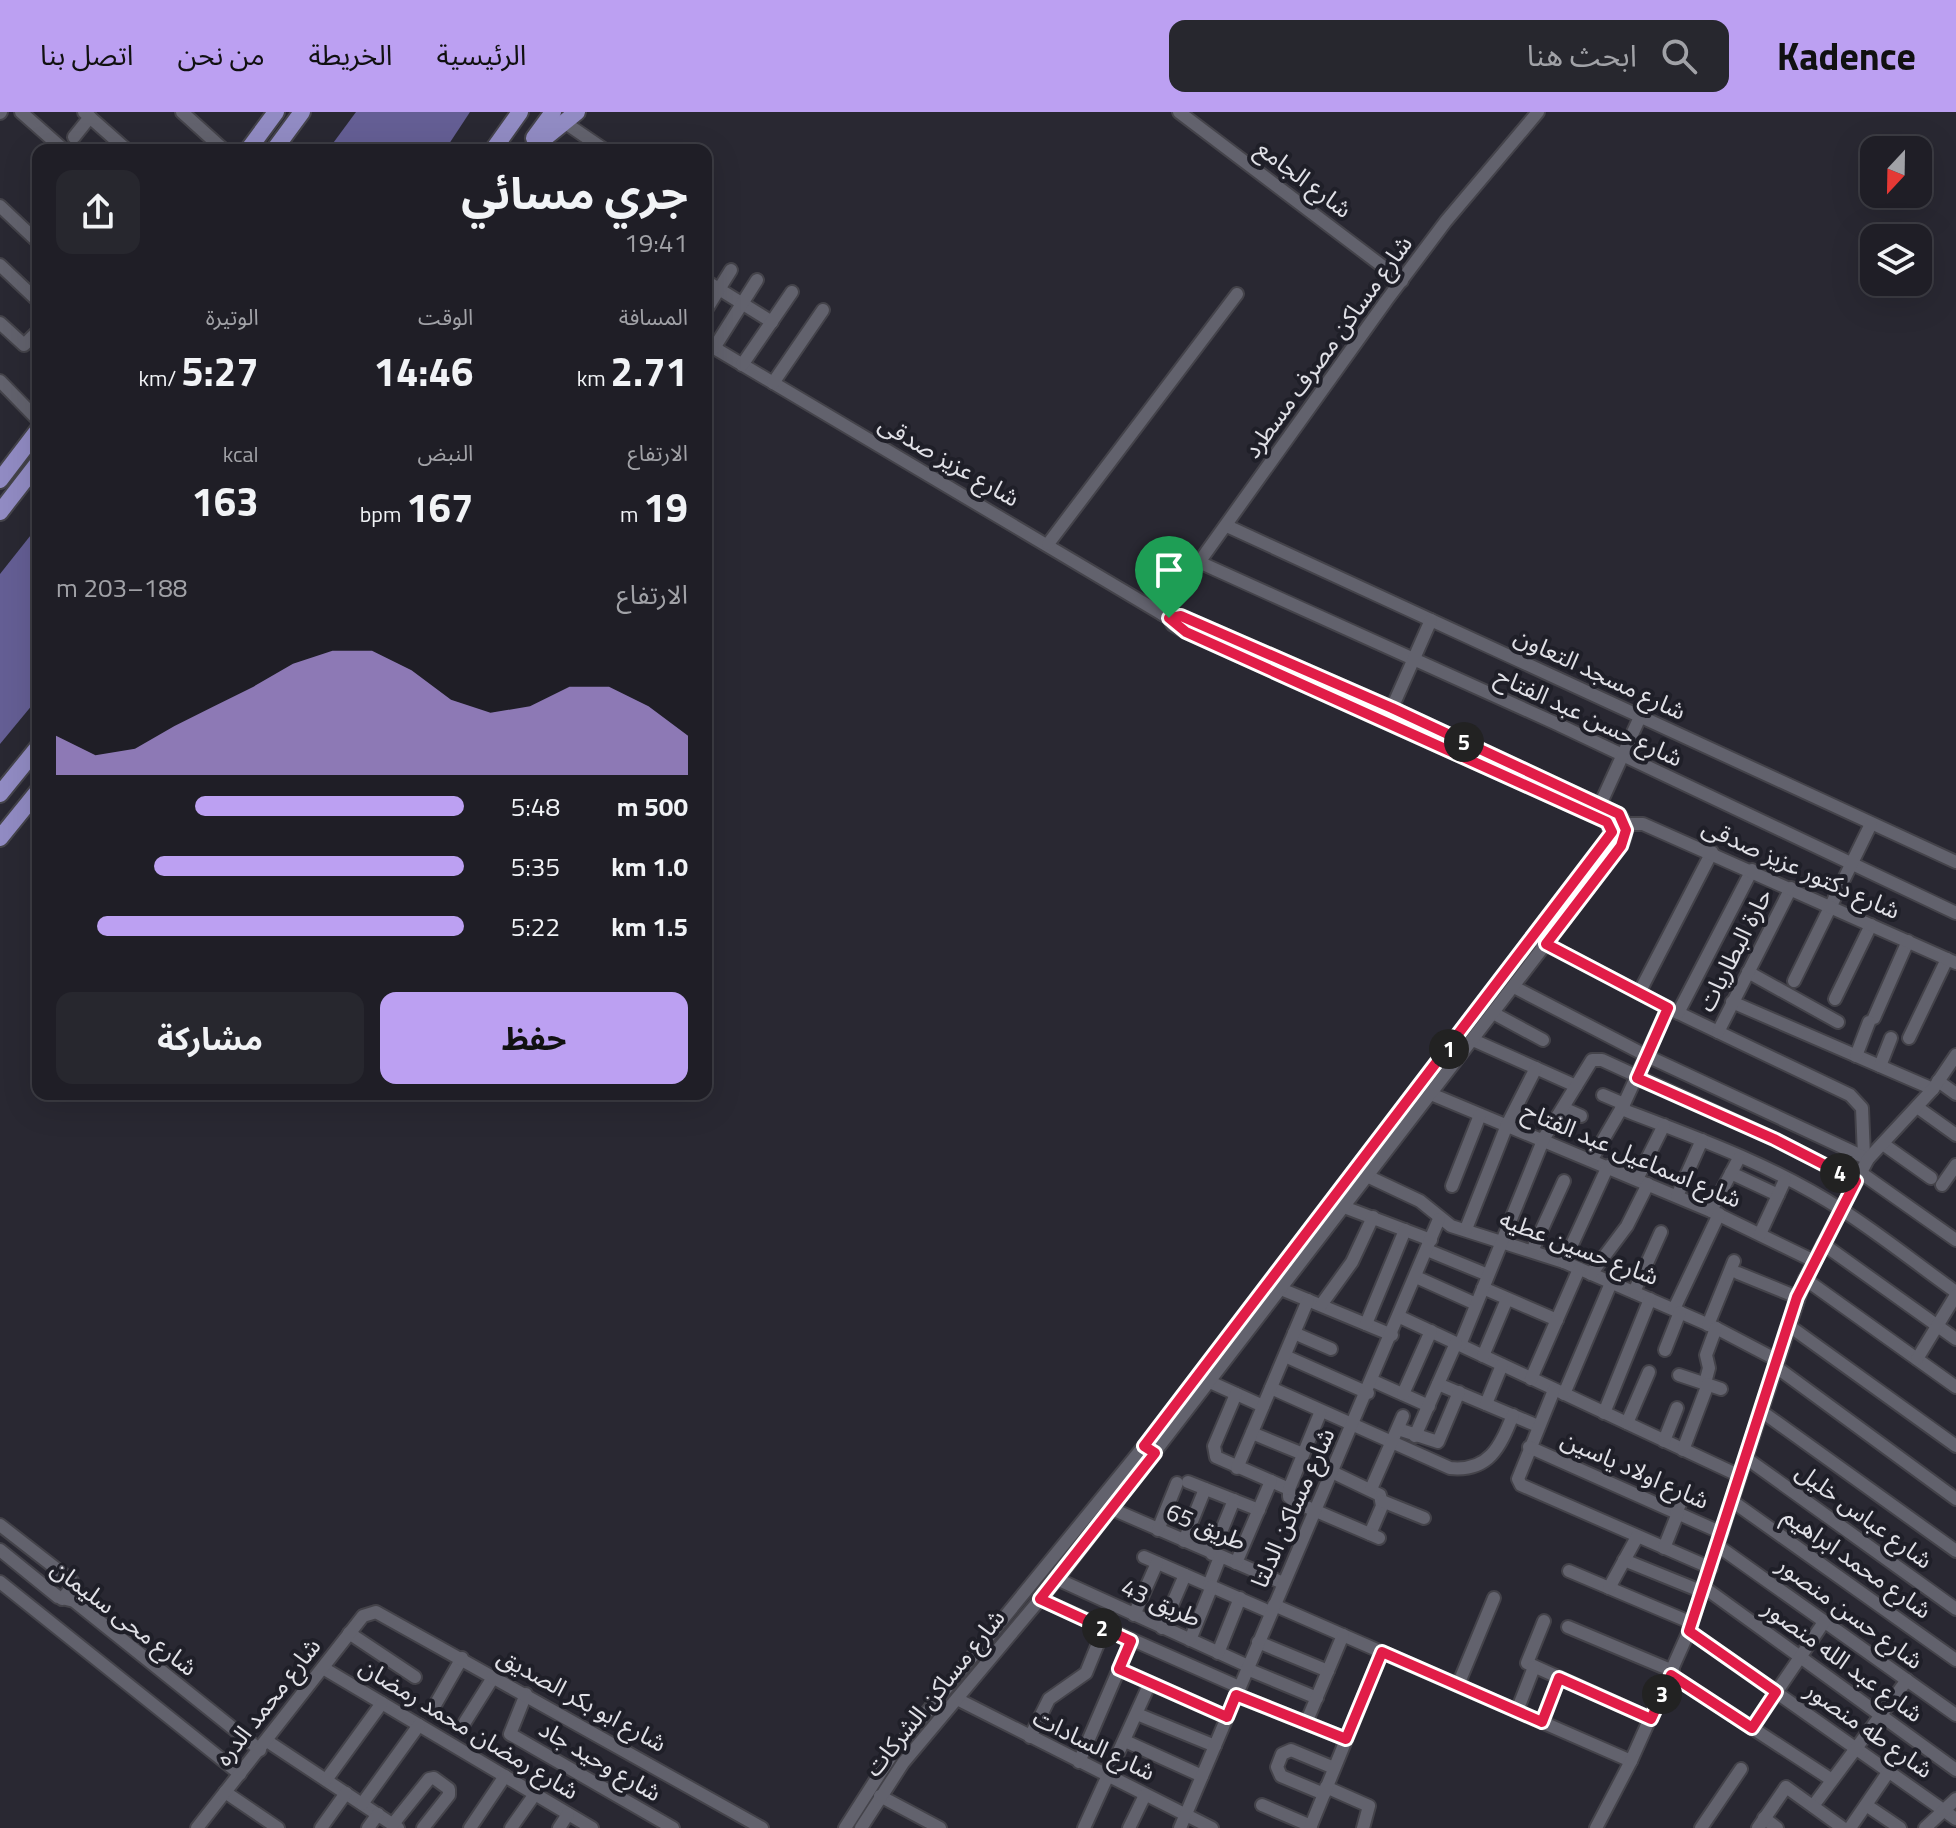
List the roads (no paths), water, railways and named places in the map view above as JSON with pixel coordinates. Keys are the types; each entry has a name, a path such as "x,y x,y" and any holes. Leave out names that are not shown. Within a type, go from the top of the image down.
{"main road":[{"path":"252,144 276,112"},
{"path":"278,144 302,112"},
{"path":"503,134 501,122 505,112"},
{"path":"497,144 520,112"},
{"path":"534,144 565,115"},
{"path":"0,480 32,438"},
{"path":"0,512 32,471"},
{"path":"0,794 32,754"},
{"path":"0,838 32,798"}],"street":[{"path":"21,112 57,144"},
{"path":"182,112 217,144"},
{"name":"شارع الجامع","path":"1179,112 1402,281"},
{"name":"شارع مساكن مصرف مسطرد","path":"1166,616 1446,221 1538,112"},
{"path":"74,137 87,114 120,144"},
{"path":"565,115 598,144"},
{"path":"0,206 32,236"},
{"path":"0,265 32,295"},
{"path":"712,300 731,270"},
{"path":"712,342 757,280"},
{"path":"712,285 772,322"},
{"path":"742,365 792,292"},
{"path":"1048,544 1237,294"},
{"path":"773,383 823,310"},
{"path":"0,323 25,346 32,338"},
{"name":"شارع عزيز صدقى","path":"712,346 1166,616"},
{"path":"0,381 32,414"},
{"name":"شارع مسجد التعاون","path":"1227,526 1956,862"},
{"name":"شارع حسن عبد الفتاح","path":"1201,563 1956,913"},
{"path":"1166,616 1181,616 1392,708 1619,814 1625,826 1611,836 1607,822 1186,632 1166,616"},
{"path":"1392,708 1431,620"},
{"path":"1600,805 1640,717"},
{"name":"شارع دكتور عزيز صدقى","path":"1625,826 1643,824 1712,852 1951,961"},
{"path":"1794,981 1871,824"},
{"name":"شارع مساكن الشركات","path":"845,1828 891,1756 1210,1382 1621,846 1625,826"},
{"name":"شارع مساكن الشركات","path":"861,1828 903,1763 1112,1509 1150,1450 1611,836"},
{"path":"1639,993 1712,852"},
{"path":"1592,1159 1752,870"},
{"name":"حارة البطاريات","path":"1718,1032 1791,888"},
{"path":"1835,999 1871,925"},
{"path":"1533,937 1673,1011 1857,1100 1862,1108 1866,1158 1797,1297 1691,1627 1651,1719 1598,1827"},
{"path":"1856,1056 1908,941"},
{"path":"1909,1038 1951,961"},
{"path":"1748,972 1803,1003 1840,1017 1828,1044"},
{"path":"1514,987 1647,1056 1866,1158"},
{"path":"1732,1002 1880,1066 1956,1094"},
{"path":"1792,1029 1803,1003"},
{"path":"1493,1013 1543,1040"},
{"path":"1880,1066 1891,1038"},
{"path":"1473,1040 1576,1086"},
{"path":"1866,1158 1917,1107 1956,1055"},
{"path":"1415,1436 1483,1288 1544,1138 1592,1060 1602,1060 1858,1177 1956,1240"},
{"path":"1466,1229 1507,1125 1536,1068"},
{"name":"شارع اسماعيل عبد الفتاح","path":"1431,1094 1544,1138 1715,1213 1814,1261"},
{"path":"1603,1095 1842,1209 1956,1294 1917,1359"},
{"path":"1917,1107 1956,1135"},
{"path":"1563,1108 1581,1116"},
{"path":"1452,1186 1480,1115"},
{"path":"1531,1379 1557,1320 1585,1271 1627,1226 1664,1125"},
{"path":"1677,1196 1702,1140"},
{"path":"1883,1144 1936,1182 1956,1165"},
{"path":"1665,1350 1677,1311 1739,1158"},
{"path":"1564,1262 1608,1166"},
{"path":"1731,1173 1778,1195"},
{"name":"شارع حسين عطيه","path":"1367,1176 1420,1201 1439,1219 1564,1262 1712,1326 1776,1363 1956,1499"},
{"path":"1760,1234 1785,1180"},
{"path":"1532,1251 1564,1181"},
{"path":"1344,1207 1405,1230 1488,1275"},
{"path":"1237,1468 1294,1333 1315,1303 1352,1262 1373,1217"},
{"name":"شارع مساكن الدلتا","path":"1180,1828 1272,1608 1369,1391 1439,1219"},
{"path":"1366,1324 1405,1230"},
{"path":"1634,1292 1661,1232"},
{"path":"1823,1244 1956,1339"},
{"path":"1683,1450 1706,1384 1709,1368 1706,1355 1712,1326 1736,1267 1797,1297"},
{"path":"1416,1277 1476,1304"},
{"path":"1805,1279 1956,1387"},
{"path":"1611,1283 1559,1392 1538,1426 1518,1479 1524,1487 1711,1568"},
{"path":"1483,1288 1557,1320"},
{"path":"1281,1289 1392,1335"},
{"path":"1483,1356 1507,1299"},
{"path":"1604,1413 1650,1299"},
{"path":"1400,1317 1740,1476"},
{"path":"1788,1325 1956,1446"},
{"path":"1403,1394 1431,1331"},
{"path":"1294,1333 1331,1349"},
{"path":"1283,1359 1369,1391 1403,1394 1429,1406"},
{"path":"1486,1404 1502,1365"},
{"path":"1627,1423 1649,1372"},
{"path":"1679,1375 1721,1389"},
{"path":"1210,1382 1263,1406"},
{"path":"1438,1384 1538,1426"},
{"path":"1271,1388 1436,1464 1464,1469 1478,1466 1499,1448 1513,1415"},
{"path":"1371,1489 1401,1422 1415,1436 1438,1442 1459,1392"},
{"path":"1236,1394 1214,1452 1216,1457 1289,1489"},
{"path":"1664,1441 1677,1408"},
{"path":"1321,1411 1289,1489 1291,1500 1375,1536 1382,1501"},
{"path":"1761,1411 1956,1551"},
{"path":"1252,1433 1303,1454"},
{"name":"شارع اولاد ياسين","path":"1529,1447 1677,1513 1720,1539"},
{"name":"شارع عباس خليل","path":"1746,1458 1956,1609"},
{"path":"1332,1472 1371,1489 1382,1501 1424,1518"},
{"path":"1236,1563 1271,1481"},
{"path":"1158,1530 1182,1483 1259,1510"},
{"path":"1184,1541 1205,1489"},
{"path":"1664,1548 1683,1497"},
{"path":"1190,1640 1210,1586 1216,1555 1234,1500"},
{"name":"شارع محمد ابراهيم","path":"1732,1501 1956,1660"},
{"name":"طريق 65","path":"1112,1509 1283,1583"},
{"path":"0,1525 72,1581 72,1587 62,1599"},
{"path":"0,1550 11,1534"},
{"path":"1609,1588 1637,1537"},
{"name":"شارع حسن منصور","path":"1720,1539 1824,1622 1956,1715"},
{"name":"شارع محى سليمان","path":"0,1550 62,1599 74,1601 263,1746 326,1780 396,1826"},
{"path":"1144,1557 1240,1598 1343,1635 1631,1761"},
{"name":"شارع عبد الله منصور","path":"1624,1560 1704,1590 1956,1770"},
{"path":"1134,1615 1157,1563"},
{"name":"شارع طه منصور","path":"1569,1571 1691,1627 1776,1692 1956,1819"},
{"path":"1162,1628 1185,1575"},
{"name":"طريق 43","path":"1057,1579 1317,1698"},
{"path":"0,1582 240,1774"},
{"path":"1218,1653 1240,1598"},
{"path":"1458,1685 1494,1598"},
{"path":"1040,1599 1346,1739"},
{"name":"شارع محمد الدره","path":"200,1827 363,1616 380,1613"},
{"name":"شارع ابو بكر الصديق","path":"380,1613 762,1828"},
{"path":"1544,1621 1526,1662 1651,1719"},
{"path":"1752,1728 1824,1622"},
{"path":"1568,1627 1672,1673 1832,1780"},
{"path":"1030,1737 1049,1699 1086,1673 1104,1629"},
{"path":"349,1633 415,1677"},
{"path":"1306,1723 1343,1635"},
{"path":"1079,1762 1131,1641"},
{"path":"1258,1642 1328,1671"},
{"path":"1262,1805 1310,1827 1382,1652"},
{"path":"435,1705 462,1658"},
{"path":"1517,1711 1534,1667"},
{"name":"شارع رمضان محمد رمضان","path":"323,1668 592,1828"},
{"path":"1119,1669 1227,1717"},
{"path":"465,1722 494,1676"},
{"path":"1542,1722 1559,1678"},
{"path":"1813,1806 1907,1680"},
{"path":"1084,1828 1150,1683"},
{"name":"شارع وحيد جاد","path":"502,1742 526,1694"},
{"name":"شارع السادات","path":"957,1699 1212,1828"},
{"path":"326,1780 382,1703"},
{"path":"1137,1714 1215,1746"},
{"path":"362,1804 419,1725"},
{"name":"شارع وحيد جاد","path":"509,1729 512,1735 673,1828"},
{"path":"1125,1741 1202,1776"},
{"path":"1334,1768 1295,1751 1285,1750 1277,1767 1286,1778 1369,1806 1363,1828"},
{"path":"1701,1828 1741,1769"},
{"path":"1850,1828 1889,1771"},
{"path":"470,1828 505,1776"},
{"path":"396,1826 429,1779 434,1778 449,1789 449,1795 423,1828"},
{"path":"1777,1828 1761,1823 1783,1787 1843,1828"},
{"path":"225,1792 278,1828"},
{"path":"321,1828 346,1793"},
{"path":"511,1828 535,1794"},
{"path":"1129,1828 1145,1795"},
{"path":"880,1796 935,1827"},
{"path":"1925,1828 1956,1799"},
{"path":"1866,1805 1900,1828"},
{"path":"368,1828 378,1814"},
{"path":"559,1828 568,1814"}]}
